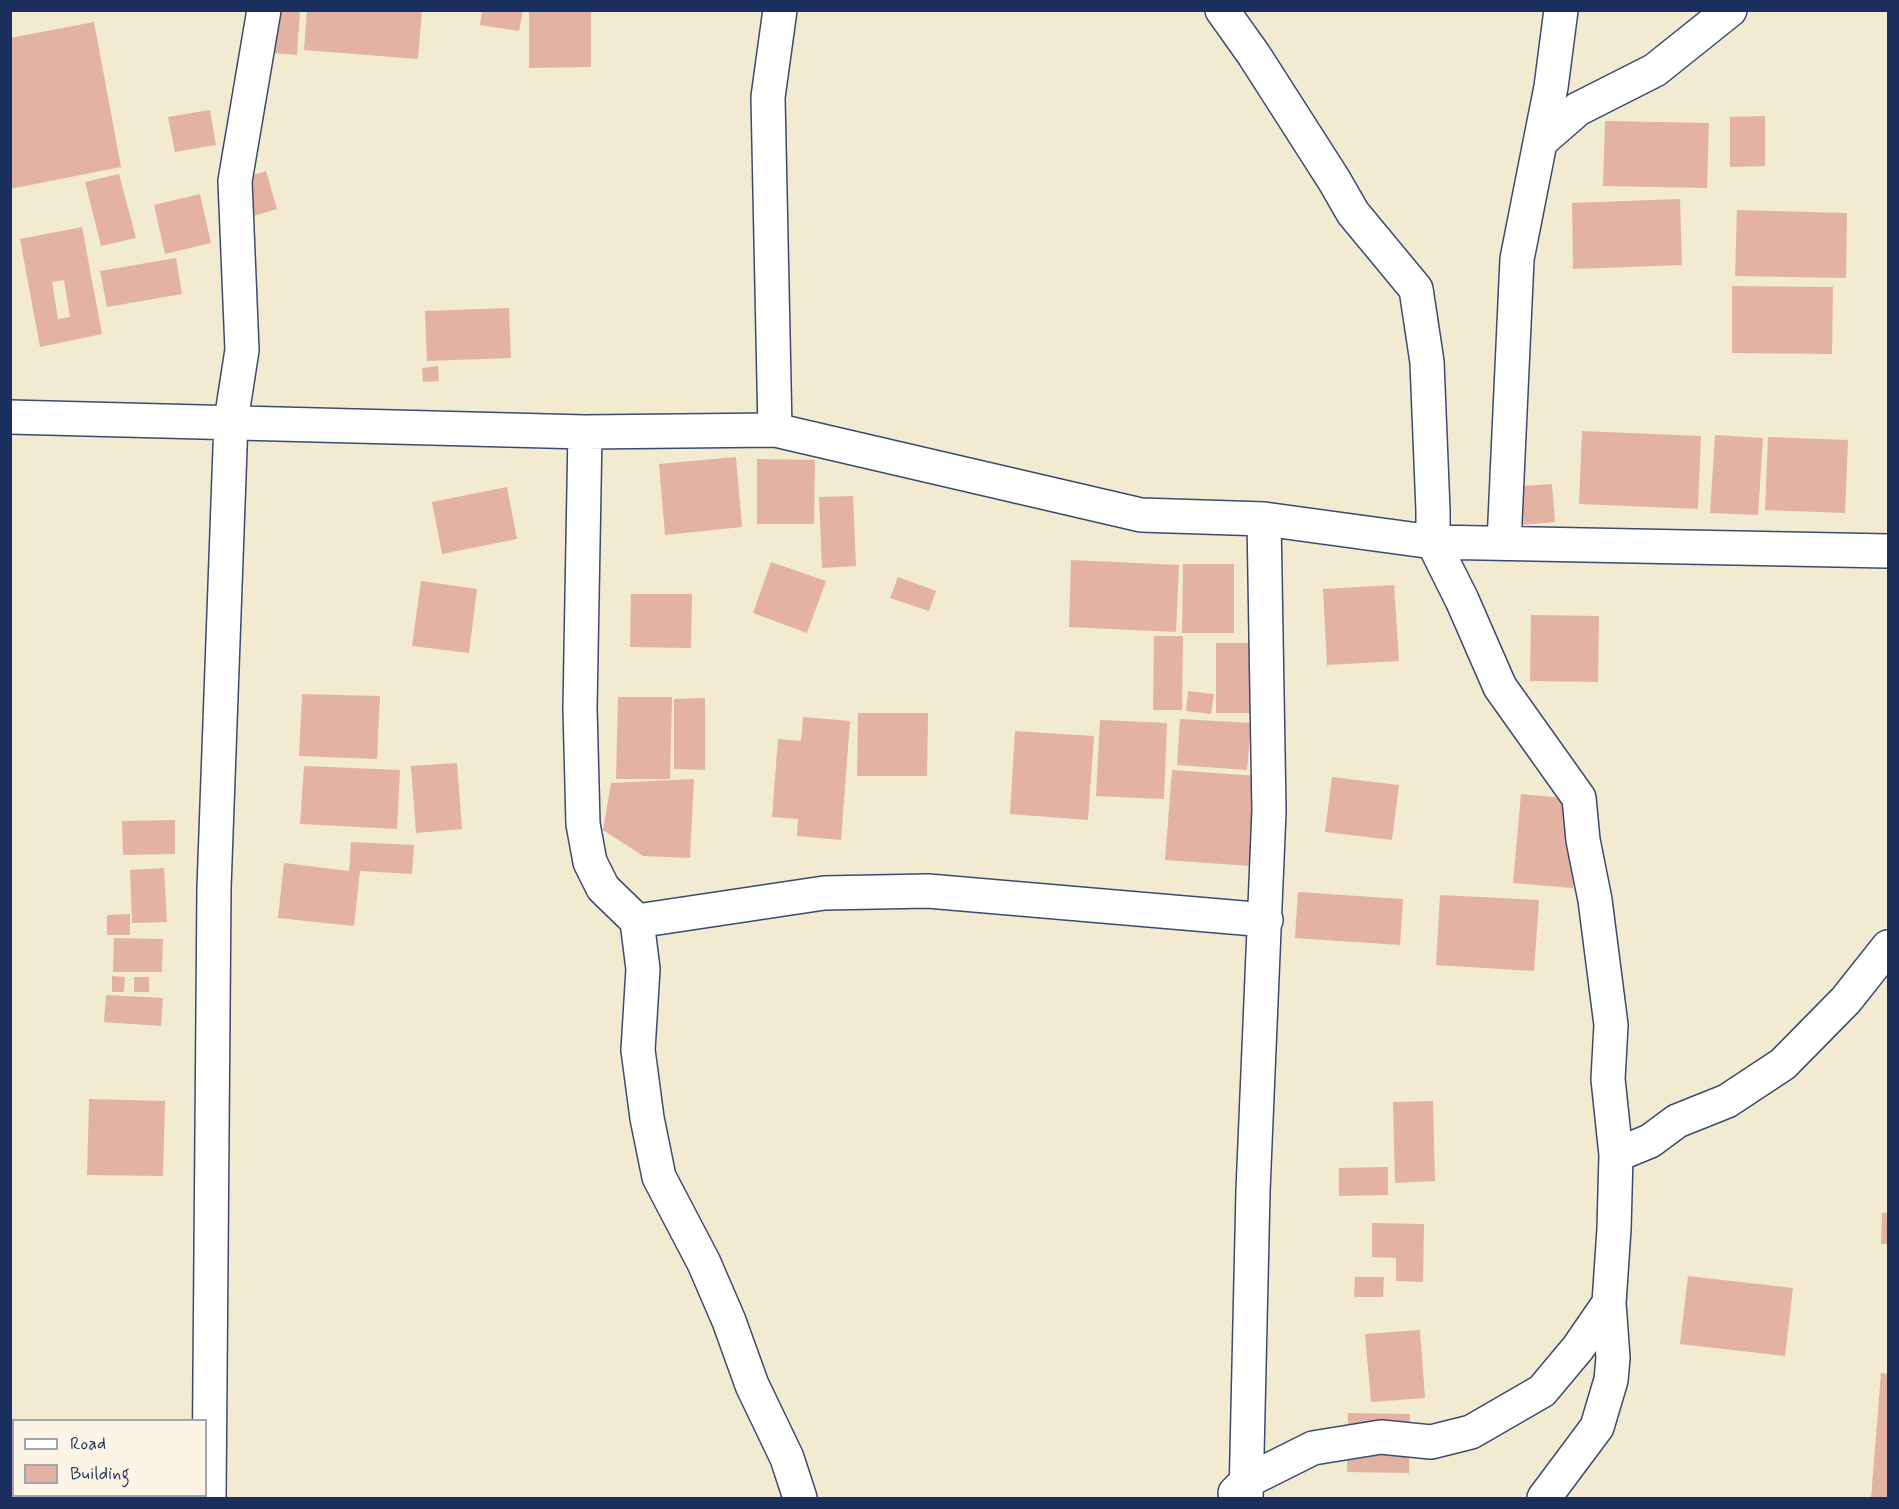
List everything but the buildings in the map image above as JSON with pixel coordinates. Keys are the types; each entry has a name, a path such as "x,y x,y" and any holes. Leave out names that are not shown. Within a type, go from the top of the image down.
{"street":[{"path":"209,1498 214,888 231,421 242,350 235,181 264,10"},
{"path":"775,430 768,97 780,10"},
{"path":"1222,10 1254,54 1353,213 1416,289 1426,362 1434,511 1433,542 1462,600 1500,687 1579,798 1583,840 1595,900 1611,1025 1608,1079 1616,1155 1609,1303 1613,1358 1611,1380 1597,1427 1544,1498"},
{"path":"1504,543 1517,259 1551,87 1560,10"},
{"path":"1540,142 1578,109 1655,70 1730,10"},
{"path":"10,417 585,432 775,430 1141,514 1264,519 1433,542 1888,551"},
{"path":"585,432 580,708 583,824 590,862 603,888 637,921 643,969 638,1050 647,1118 659,1176 704,1263 729,1321 752,1384 787,1458 800,1498"},
{"path":"1241,1493 1269,811 1264,519"},
{"path":"637,921 824,893 928,891 1266,920"},
{"path":"1616,1155 1650,1141 1677,1121 1727,1101 1783,1064 1846,1000 1888,947"},
{"path":"1241,1493 1313,1448 1381,1437 1431,1442 1471,1432 1542,1391 1578,1348 1609,1303"}]}
